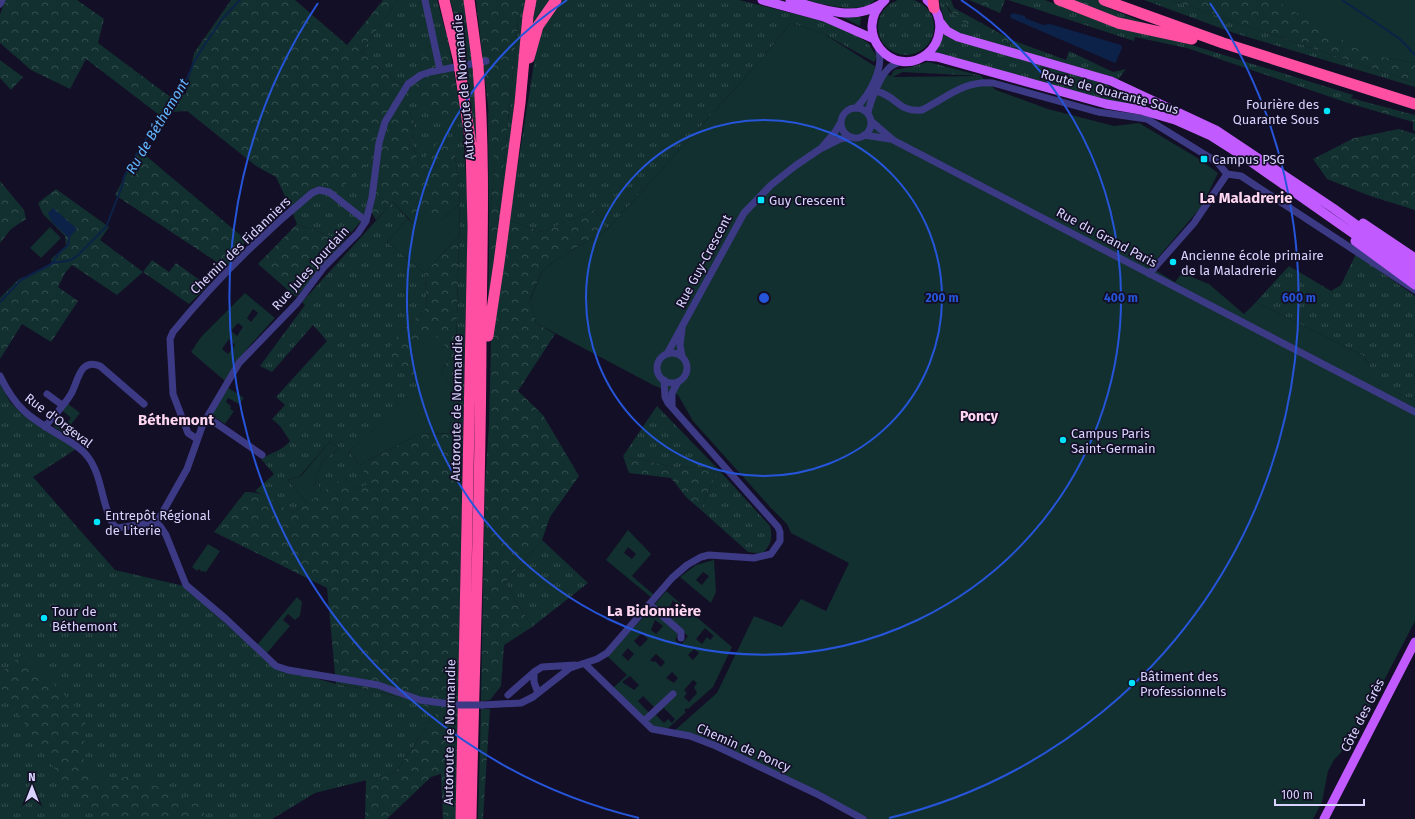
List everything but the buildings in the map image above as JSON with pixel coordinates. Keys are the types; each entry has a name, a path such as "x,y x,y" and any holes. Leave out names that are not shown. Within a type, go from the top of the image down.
{"highway":[{"name":"Autoroute de Normandie","path":"444,0 459,66 471,145 473,198 461,819"},
{"name":"Autoroute de Normandie","path":"469,0 480,62 484,179 482,384 471,819"},
{"path":"482,384 520,103 528,16 532,0"},
{"path":"520,103 530,52 538,26 556,0"},
{"path":"1059,0 1118,23 1194,40 1228,50 1272,59"},
{"path":"1104,0 1176,27 1415,104"},
{"path":"1125,0 1245,43 1415,97"}],"main road":[{"path":"762,0 824,17 874,39"},
{"path":"790,0 849,14 864,12 883,2"},
{"name":"Route de Quarante Sous","path":"927,0 934,4 940,22 946,31 958,37 1111,81 1176,110 1216,130 1333,208 1415,267"},
{"path":"883,2 872,20 874,39 878,48 890,57 903,61"},
{"path":"924,56 932,50 937,41 940,32 940,22"},
{"name":"Route de Quarante Sous","path":"903,61 914,60 924,56 937,57 1106,104 1141,110 1175,120 1211,136 1237,153 1415,277"},
{"path":"1333,208 1354,218 1415,258"},
{"path":"1341,225 1358,244 1415,285"},
{"name":"Côte des Grès","path":"1323,819 1415,642"}],"street":[{"path":"0,4 2,0"},
{"path":"425,0 440,70"},
{"path":"878,48 881,59 880,68 865,97 856,108 845,113 841,122 842,130 851,137 858,138 869,130 871,121 868,113 870,103 886,70 903,61"},
{"name":"Rue Jules Jourdain","path":"156,524 187,469 197,439 207,417 239,363 297,303 324,267 358,233 366,221 372,197 379,143 385,122 408,84 421,75 480,62"},
{"path":"876,91 889,95 902,106 914,111 922,110 967,85 980,82 993,83 1098,112 1147,119 1161,126 1218,162 1227,174 1241,176 1415,290"},
{"path":"856,108 864,110 868,113"},
{"name":"Rue du Grand Paris","path":"871,121 894,140 1415,412"},
{"name":"Rue Guy-Crescent","path":"820,149 835,132 841,122"},
{"name":"Rue du Grand Paris","path":"864,135 894,140"},
{"name":"Rue Guy-Crescent","path":"650,605 679,571 701,557 715,554 754,558 771,554 780,541 780,532 778,527 665,397 664,380 659,374 657,367 661,358 667,354 741,216 771,184 820,149 840,139 851,137"},
{"path":"1149,274 1194,223 1227,174"},
{"name":"Chemin des Fidanniers","path":"197,439 188,433 173,394 170,339 173,332 203,295 247,251 312,194 319,190 329,192 366,221"},
{"name":"Rue Guy-Crescent","path":"672,406 672,393 678,382 685,376 687,371 686,362 682,356 680,345 683,325"},
{"path":"667,354 674,353 682,356"},
{"path":"45,426 71,395 77,376 82,370 95,364 111,374 144,404"},
{"name":"Rue d'Orgeval","path":"0,376 10,396 17,405 32,418 81,448 89,458 100,482 111,521 118,528 156,524"},
{"path":"664,380 668,382 678,382"},
{"path":"47,394 62,405"},
{"path":"207,417 262,455"},
{"path":"156,524 160,526 166,535 186,585 226,619 276,666 288,670 378,685 420,700 457,705 521,703 538,693 560,675 607,652 650,605 681,632 681,638"},
{"path":"508,696 534,672 550,666 583,664"},
{"name":"Chemin de Poncy","path":"583,664 652,729 690,736 716,746 817,794 863,819"},
{"path":"534,672 534,682 538,693"},
{"path":"644,721 672,694"}],"green space":[{"path":"906,-1 917,1 926,7 932,16 934,27 932,38 926,47 917,53 906,55 895,53 886,47 880,38 878,27 880,16 886,7 895,1"},
{"path":"5,0 77,0 104,19 98,43 169,96 186,94 194,53 231,0 295,0 347,45 383,0 398,0 361,52 401,85 422,72 417,62 428,47 448,40 462,117 452,121 412,94 404,101 414,122 412,142 419,164 446,134 455,154 460,203 441,221 413,223 393,202 376,220 372,213 381,150 333,196 318,186 291,209 276,177 256,166 187,111 170,112 162,117 86,59 70,89 31,70 0,43 0,15"},
{"path":"398,0 437,0 448,40 428,47 422,72 401,85 361,52"},
{"path":"450,0 465,0 469,24 459,31"},
{"path":"476,0 525,0 518,20 495,256 489,262 489,220 495,167"},
{"path":"525,0 529,0 518,70 497,261 488,303 489,262 495,256 518,20"},
{"path":"536,0 550,0 531,35"},
{"path":"562,0 739,0 823,21 846,29 868,43 877,57 874,62 824,34 791,23 760,61 607,230 595,210 542,232 509,220 536,51 542,30 548,17"},
{"path":"807,0 875,0 869,5 861,7 842,8"},
{"path":"939,0 944,0 949,11 1009,45 1012,40 1066,60 1069,51 1113,72 1126,69 1117,81 952,31 945,23"},
{"path":"944,0 951,0 954,8 1012,40 1010,45 982,33 963,22 955,16"},
{"path":"969,0 1005,0 1000,13"},
{"path":"1008,0 1045,0 1117,28 1182,42 1353,95 1348,103 1187,48 1135,37 1134,41"},
{"path":"1066,0 1103,0 1098,13"},
{"path":"1144,0 1171,0 1415,83 1415,87 1234,33"},
{"path":"1171,0 1333,0 1388,58 1415,63 1415,83"},
{"path":"1275,0 1415,0 1415,63 1366,54"},
{"path":"1101,5 1163,30 1098,13"},
{"path":"840,16 861,17 860,26"},
{"name":"Campus Paris Saint-Germain","path":"791,23 824,34 892,77 981,76 996,90 1048,109 1114,126 1139,123 1196,157 1218,173 1202,206 1150,267 1175,282 1182,273 1209,284 1244,314 1256,302 1362,355 1369,363 1373,382 1415,401 1415,621 1354,738 1334,760 1328,771 1322,802 1313,819 867,819 841,804 674,731 717,693 754,616 782,627 801,599 826,611 849,563 791,533 787,524 693,421 678,395 653,385 536,323 530,300 542,271 557,259 607,230 760,61"},
{"path":"469,24 476,82 480,171 459,31"},
{"path":"944,34 955,40 1105,84 1116,91 1148,105 1145,107 1110,101 935,53"},
{"path":"0,60 23,77 11,90 0,78"},
{"path":"928,62 982,76 903,72 890,78 894,70"},
{"path":"412,93 425,102 462,117 468,205 463,433 449,433 455,392 460,203 455,154 419,164 412,142 414,122 404,101"},
{"path":"1351,98 1415,115 1415,131 1413,130 1413,122 1348,103"},
{"path":"488,108 493,138 495,167 489,220"},
{"path":"1399,129 1415,134 1415,210 1370,196 1327,179 1313,159 1354,138"},
{"path":"139,150 245,239 242,252 226,268 115,195"},
{"path":"381,150 372,213 363,219 344,241 297,224 291,209 318,186"},
{"path":"0,181 24,210 26,219 11,229 0,243"},
{"path":"56,189 109,227 100,240 143,272 117,295 72,265 65,273 58,287 78,301 51,342 22,324 0,359 0,298 19,279 33,274 52,264 51,259 66,246 65,236 43,214 38,203"},
{"path":"393,202 408,219 387,242 425,273 427,307 398,335 388,352 420,386 349,452 360,465 371,483 357,489 344,477 322,493 315,480 322,462 339,448 330,441 300,476 288,480 307,503 292,513 255,491 274,474 261,459 280,449 290,441 280,426 272,419 285,405 276,397 327,341 313,325 272,372 260,366 305,305 302,302"},
{"path":"460,203 459,235 425,273 387,242 408,219 413,223 426,213 441,221"},
{"path":"595,210 607,230 557,259 542,271 530,299 536,323 555,334 518,391 543,415 579,476 550,517 542,540 505,583 532,627 504,645 501,686 490,700 481,701 485,485 489,424 491,341 494,312 509,220 542,232"},
{"path":"297,224 344,241 296,297 258,264"},
{"path":"50,227 61,238 41,258 30,248"},
{"path":"459,235 455,392 441,371 449,358 412,351 420,386 387,352 398,335 427,307 425,273"},
{"path":"1356,254 1415,296 1415,401 1372,382 1369,363 1362,355 1256,302 1289,266 1331,291 1341,285"},
{"path":"152,260 169,272 176,263 208,286 189,304 143,272"},
{"path":"245,293 275,318 242,355 225,381 191,352 201,337","holes":["253,309 258,313 251,322 247,318","238,323 243,327 237,336 231,331","229,339 235,345 228,354 222,349"]},
{"path":"435,335 447,348 449,358 441,371 455,392 449,433 419,434 360,465 349,452 419,386 412,351"},
{"path":"0,383 10,402 23,415 76,449 33,477 115,570 184,586 273,666 336,684 375,691 419,702 437,712 395,773 315,793 272,819 0,819"},
{"path":"227,387 244,398 239,404 228,398 226,402 231,406 230,409 234,411 225,424 213,416 213,412"},
{"path":"67,403 80,413 64,433 54,427 53,420","holes":["63,411 71,418 65,425 57,418"]},
{"path":"657,406 718,469 675,467 623,456"},
{"path":"463,433 456,819 443,819 441,774 431,777 387,819 365,819 366,780 395,773 437,712 401,697 336,684 327,588 214,532 245,492 258,493 292,513 344,477 357,489 370,483 360,465 419,434"},
{"path":"330,441 339,448 322,462 315,480 322,493 307,503 288,480 301,476"},
{"path":"623,456 675,467 718,469 701,510 687,498 671,478 629,473"},
{"path":"718,469 770,526 770,542 762,554 748,552 701,510"},
{"path":"628,530 651,554 632,576 654,595 652,598 606,560","holes":["628,547 636,554 632,559 624,553"]},
{"path":"542,540 588,583 532,627 505,583"},
{"path":"208,544 220,551 206,572 202,571 200,573 201,571 199,569 197,571 192,567"},
{"path":"714,560 716,592 711,603 680,577 696,565","holes":["703,572 709,576 702,585 696,580"]},
{"path":"666,591 732,647 713,687 688,709 687,708 684,710 686,712 666,730 652,726 647,721 675,692 670,692 670,694 655,708 643,696 638,701 650,714 645,719 613,688 627,675 607,656 651,609 677,631 677,637 675,640 681,645 688,636 657,610 655,604","holes":["673,600 680,607 672,616 667,612","655,620 663,626 656,634 651,630","705,628 714,636 710,640 707,637 702,644 696,639","642,633 648,639 640,647 634,641","628,648 634,654 628,661 622,655","694,649 699,653 693,660 688,655","656,654 665,662 661,667 655,661 653,662 650,660","672,672 678,678 674,683 666,678","630,676 639,685 634,690 622,682","693,680 697,683 694,687 697,693 689,702 684,697 687,693 684,690","664,708 675,719 672,723 668,719 664,723 656,715"]},
{"path":"297,597 302,602 300,616 295,620 288,614 283,620 290,626 267,653 257,645"},
{"path":"23,653 86,717 83,759 99,781 132,776 204,806 204,818 105,819 70,792 0,686 0,674"},
{"path":"481,709 490,709 483,819 478,819"}],"water":[{"path":"1013,13 1025,16 1025,18 1043,25 1050,24 1121,45 1122,48 1115,63 1011,18 1010,15"},
{"path":"53,208 77,229 69,238 52,222 48,213"}],"waterway":[{"name":"Ru de Béthemont","path":"0,302 21,280 53,263 71,260 106,227 123,184 124,177 132,161 158,120 174,101 205,44 223,18 240,0"},
{"path":"1342,0 1400,39 1415,55"},
{"path":"53,262 59,253 68,245 69,238"}],"place":[{"name":"Fourière des Quarante Sous","path":"1327,111"},
{"name":"Campus PSG","path":"1204,159"},
{"name":"Guy Crescent","path":"761,200"},
{"name":"Ancienne école primaire de la Maladrerie","path":"1173,262"},
{"name":"Campus Paris Saint-Germain","path":"1063,440"},
{"name":"Entrepôt Régional de Literie","path":"97,522"},
{"name":"Tour de Béthemont","path":"44,618"},
{"name":"Bâtiment des Professionnels","path":"1132,683"}],"district":[{"name":"La Maladrerie","path":"1246,198"},
{"name":"Poncy","path":"979,416"},
{"name":"Béthemont","path":"176,420"},
{"name":"La Bidonnière","path":"654,611"}]}
